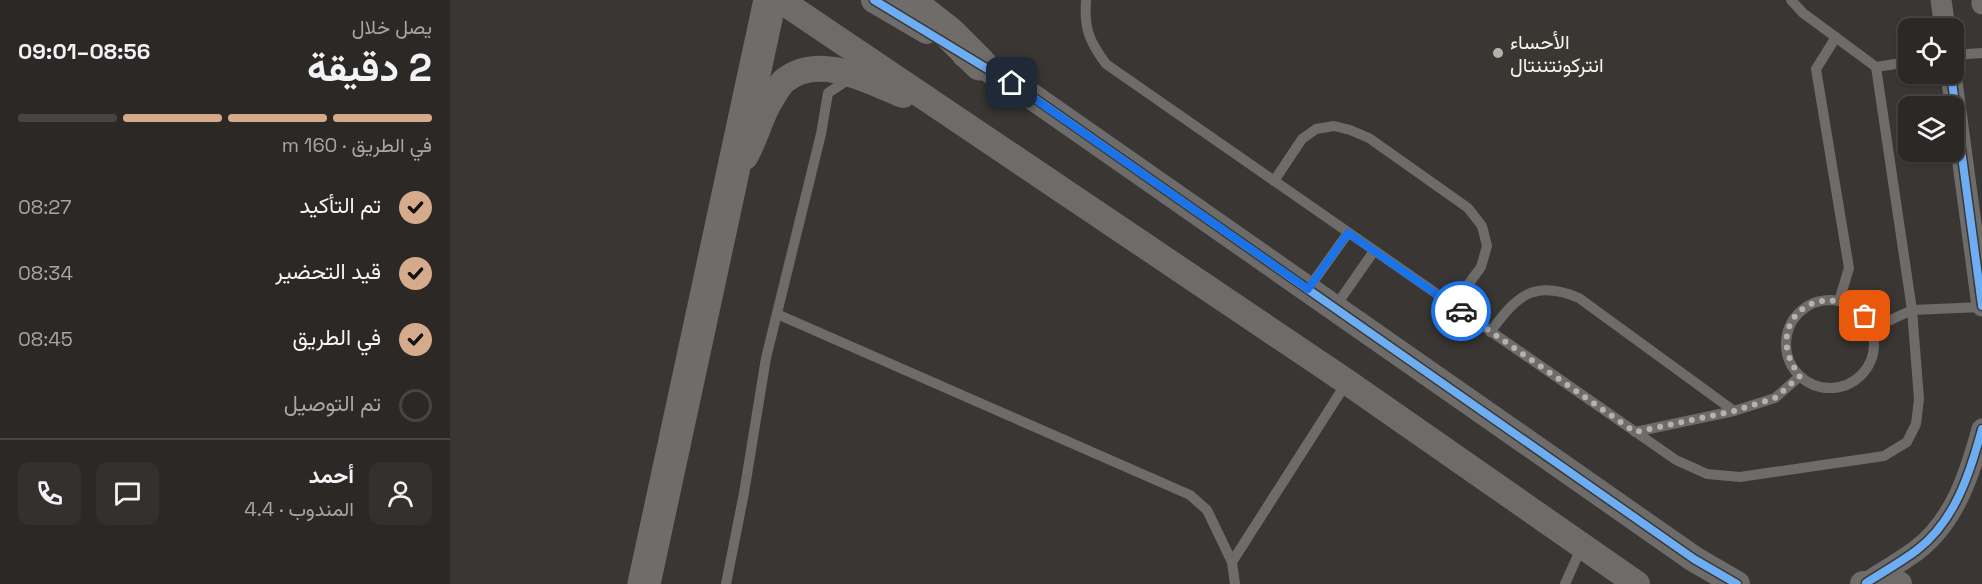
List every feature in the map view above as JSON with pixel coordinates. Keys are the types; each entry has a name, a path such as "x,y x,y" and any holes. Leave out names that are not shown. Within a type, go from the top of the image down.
{"main road":[{"path":"644,584 770,0"},
{"path":"907,0 949,33 980,64"}],"street":[{"path":"780,0 1347,382 1637,584"},
{"path":"874,0 1027,93 1694,559 1737,584"},
{"path":"1941,0 1944,18"},
{"path":"732,178 752,144 770,100 785,80 809,69 836,69 948,113"},
{"path":"1952,84 1982,307"},
{"path":"1865,584 1919,549 1946,519 1969,476 1982,429"},
{"path":"1865,584 1899,584"}],"lane":[{"path":"1086,0 1085,22 1094,47 1106,64 1676,460 1707,474 1740,477 1884,456 1907,442 1916,424 1919,399 1912,310 1876,67 1803,13 1791,0"},
{"path":"1836,37 1816,69 1849,268 1839,301"},
{"path":"1964,54 1982,53"},
{"path":"1876,67 1898,64"},
{"path":"726,584 744,493 766,358 821,134 828,93 854,76"},
{"path":"1274,181 1302,139 1316,129 1334,126 1350,129 1369,138 1468,208 1482,226 1487,246 1481,267 1452,305"},
{"path":"1308,289 1348,233"},
{"path":"1334,308 1374,251"},
{"path":"1490,332 1510,306 1527,294 1545,289 1564,292 1579,298 1734,411"},
{"path":"1825,300 1839,301 1853,306 1865,316 1871,329 1874,343 1872,358 1865,371 1855,381 1841,386 1827,388 1813,385 1800,376 1791,365 1786,352 1786,337 1790,323 1811,303 1825,300"},
{"path":"1871,329 1912,310 1982,307"},
{"path":"777,314 1190,495 1207,510 1232,562 1235,584"},
{"path":"1635,432 1734,411 1775,398 1800,376"},
{"path":"1232,562 1347,382"},
{"path":"1565,584 1582,546"}],"cycle path":[{"path":"874,0 1027,93 1694,559 1737,584"},
{"path":"1952,84 1982,306"},
{"path":"1866,583 1917,550 1942,525 1966,479 1982,429"}],"way so far":[{"path":"1461,311 1635,432 1734,411 1775,398 1800,376 1791,365 1786,352 1786,337 1790,323 1811,303 1825,300 1839,301 1853,306 1865,316"}],"place":[{"name":"الأحساء انتركونتننتال","path":"1498,53"}],"route":[{"path":"1012,83 1308,289 1348,233 1461,311"}]}
